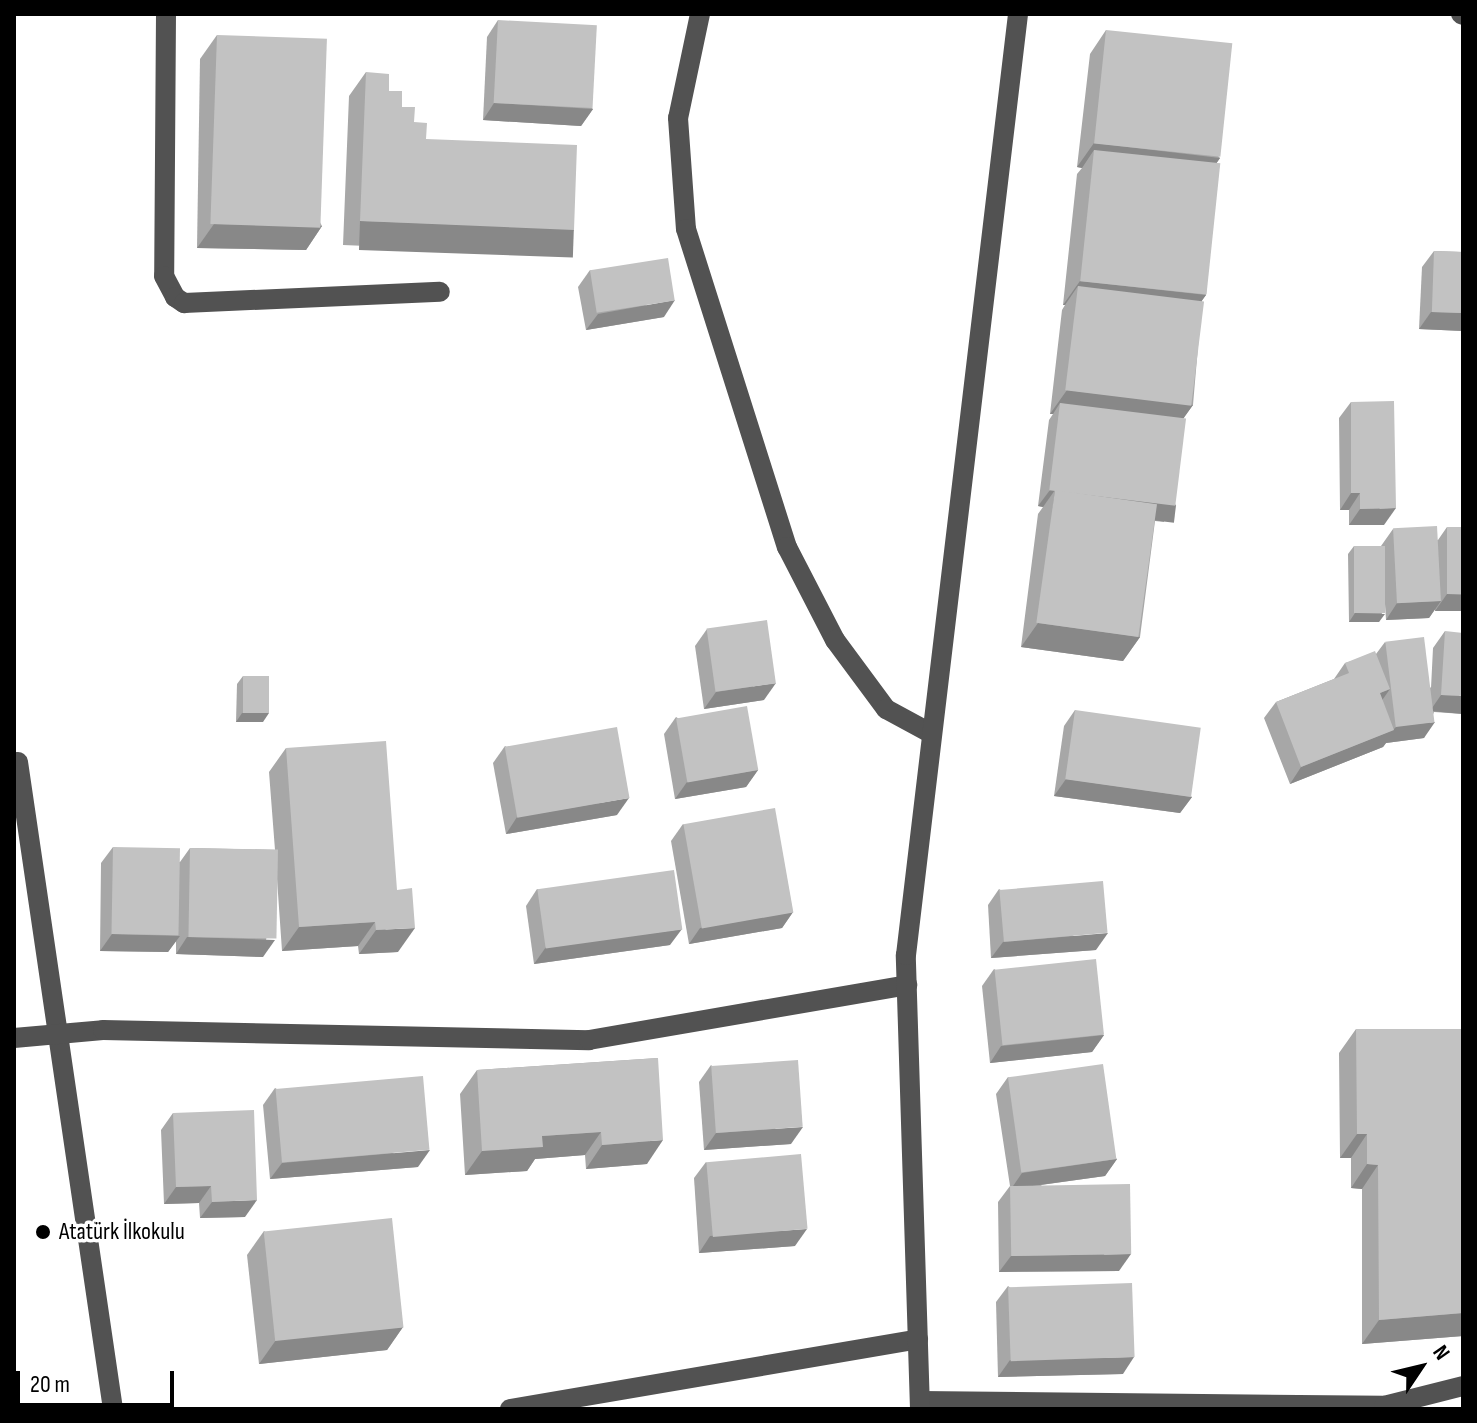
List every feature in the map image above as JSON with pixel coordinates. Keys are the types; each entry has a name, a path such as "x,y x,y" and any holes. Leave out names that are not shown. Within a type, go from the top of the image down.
{"street":[{"path":"166,14 164,276 175,297 184,303 440,292"},
{"path":"700,14 678,118 686,229 787,547 835,640 886,709 932,734"},
{"path":"1018,14 932,734 907,985 920,1405 1384,1406 1463,1386"},
{"path":"18,762 61,1034 113,1409"},
{"path":"14,1038 61,1034 589,1040 907,985"},
{"path":"510,1409 918,1339"}],"building":[{"path":"498,20 597,25 593,108 494,103"},
{"path":"1106,30 1232,43 1220,157 1094,143"},
{"path":"217,35 327,39 320,228 210,224"},
{"path":"366,72 389,74 389,91 402,91 402,107 415,107 414,122 427,123 426,139 577,145 574,230 360,221"},
{"path":"1094,150 1220,163 1207,295 1080,281"},
{"path":"1434,251 1463,252 1461,313 1432,312"},
{"path":"668,258 675,300 597,313 590,270"},
{"path":"1078,286 1204,301 1191,406 1065,390"},
{"path":"1394,401 1396,508 1360,509 1360,493 1351,493 1351,402"},
{"path":"1060,403 1186,418 1175,506 1049,490"},
{"path":"1055,490 1157,504 1138,637 1036,623"},
{"path":"1437,526 1441,601 1397,603 1393,528"},
{"path":"1447,527 1463,527 1463,594 1447,594"},
{"path":"1354,546 1385,546 1385,613 1354,613"},
{"path":"767,620 776,683 716,692 707,628"},
{"path":"1445,631 1463,633 1463,696 1441,695"},
{"path":"1424,637 1434,722 1396,727 1385,642"},
{"path":"1375,651 1390,689 1380,693 1394,730 1301,767 1276,702 1349,673 1345,663"},
{"path":"243,676 269,676 269,713 243,713"},
{"path":"747,706 758,770 687,783 676,719"},
{"path":"1075,710 1201,728 1191,797 1065,779"},
{"path":"617,727 630,798 517,818 505,747"},
{"path":"386,741 397,890 412,888 415,928 376,930 375,922 299,927 286,748"},
{"path":"775,808 793,912 702,929 683,824"},
{"path":"113,847 180,848 178,935 111,934"},
{"path":"190,848 278,850 276,939 188,937"},
{"path":"674,870 682,929 546,949 537,889"},
{"path":"1103,881 1108,933 1004,942 999,890"},
{"path":"1096,959 1104,1035 1003,1045 995,970"},
{"path":"1356,1029 1463,1029 1463,1313 1379,1320 1378,1165 1367,1164 1367,1134 1357,1134"},
{"path":"658,1058 663,1140 602,1145 601,1132 542,1136 543,1147 482,1151 477,1070"},
{"path":"798,1060 803,1127 716,1133 711,1066"},
{"path":"1103,1064 1116,1159 1021,1172 1008,1077"},
{"path":"423,1076 429,1150 282,1163 276,1089"},
{"path":"254,1110 257,1200 212,1202 211,1186 176,1187 173,1113"},
{"path":"801,1154 808,1229 713,1237 706,1162"},
{"path":"1130,1184 1131,1254 1011,1256 1010,1186"},
{"path":"392,1218 403,1327 275,1341 264,1231"},
{"path":"1132,1283 1135,1357 1011,1361 1008,1287"}],"place":[{"name":"Atatürk İlkokulu","path":"43,1232"}]}
